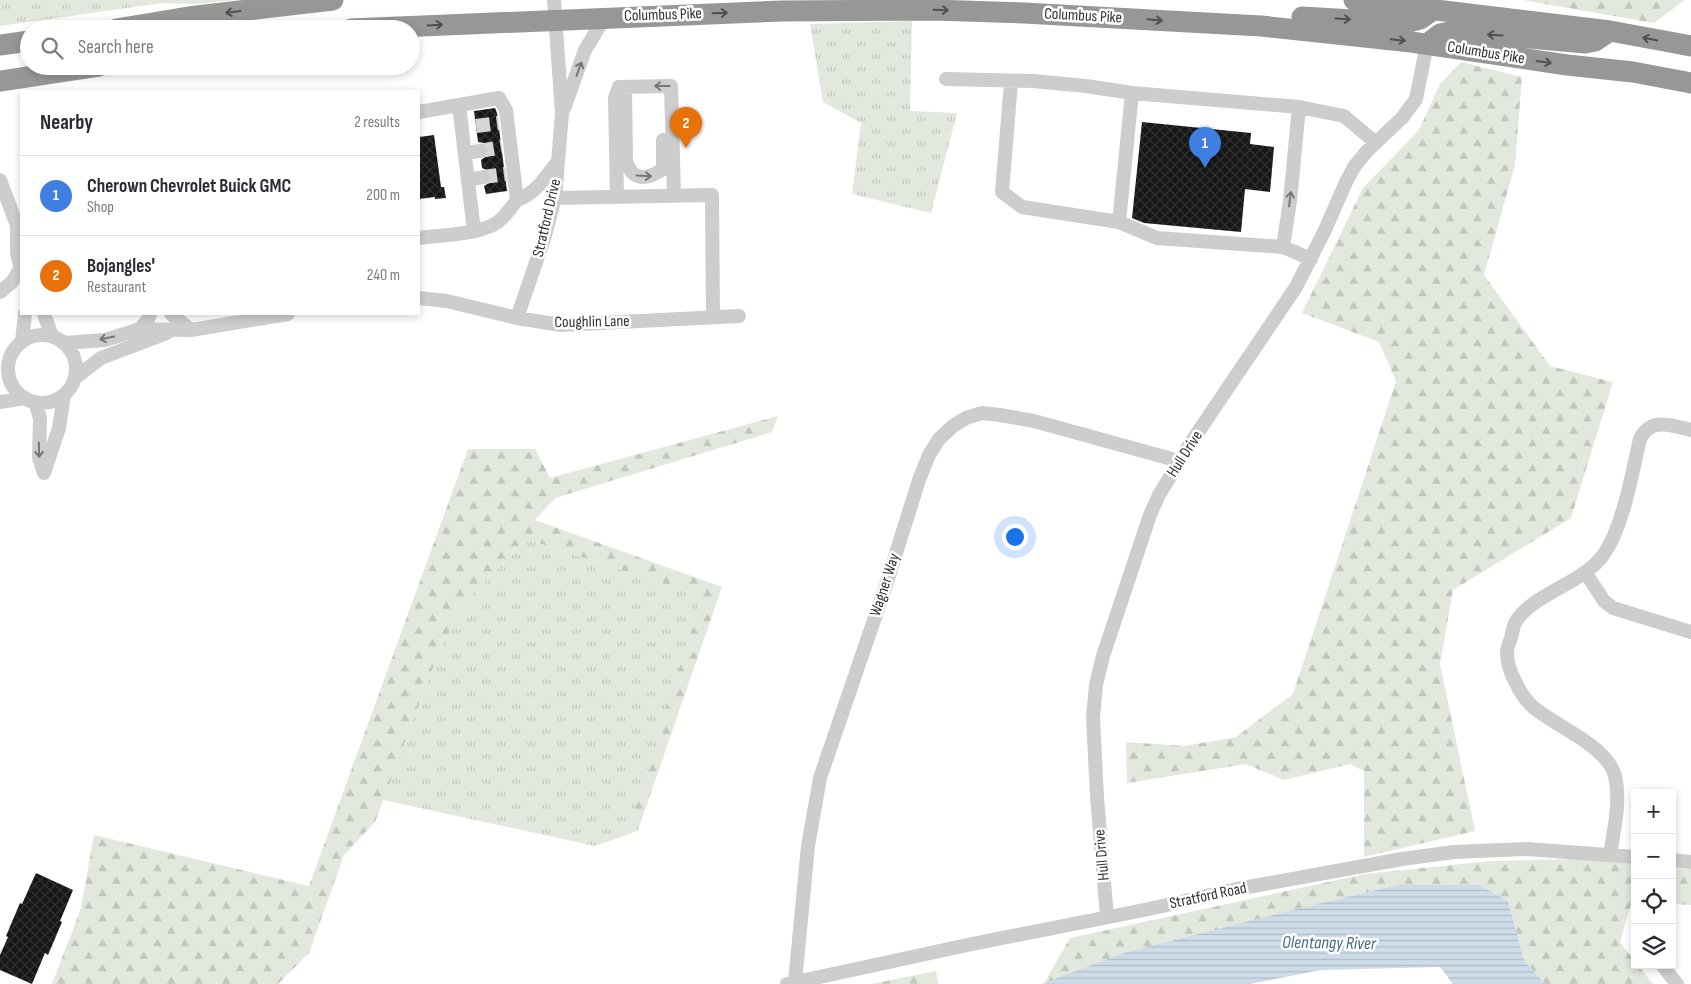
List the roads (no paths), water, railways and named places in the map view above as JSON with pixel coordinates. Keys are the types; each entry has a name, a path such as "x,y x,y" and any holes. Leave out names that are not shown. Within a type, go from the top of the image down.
{"highway":[{"path":"170,20 333,0"},
{"path":"1354,0 1433,5 1610,31 1691,46"},
{"name":"Columbus Pike","path":"420,23 554,10 605,17 782,11 892,3 1006,13 1228,24 1427,44 1567,65 1633,72 1691,83"},
{"path":"1228,24 1238,15 1247,13 1404,23 1420,19 1433,5"},
{"path":"1427,44 1440,34 1454,31 1585,43 1595,41 1610,31"},
{"path":"0,45 20,42"},
{"path":"0,81 39,75"}],"street":[{"name":"Stratford Drive","path":"517,318 544,240 555,198 562,114 554,10"},
{"name":"Stratford Drive","path":"562,114 585,50 605,17"},
{"name":"Hull Drive","path":"1107,917 1092,736 1096,685 1106,648 1150,515 1159,495 1179,462 1282,308 1311,260 1354,167 1376,142 1402,118 1416,99 1427,44"},
{"path":"946,79 1011,82 1033,81 1077,85 1132,94 1299,107 1344,116 1376,142"},
{"path":"1011,82 1002,192 1022,207 1120,222 1157,238 1283,247 1311,260"},
{"path":"617,197 614,98 619,87 671,86 674,196"},
{"path":"624,87 626,160 629,170 638,177 652,177 663,169 663,112 671,98"},
{"path":"1120,222 1132,94"},
{"path":"420,112 499,98 506,110 503,122 506,147 517,200"},
{"path":"459,105 474,230"},
{"path":"1283,247 1290,201 1299,107"},
{"path":"462,129 476,126"},
{"path":"465,153 480,151"},
{"path":"420,238 474,230 494,225 508,212 517,200 526,197 536,189 558,160"},
{"path":"468,180 483,177"},
{"path":"0,180 19,232 17,254 20,264"},
{"path":"555,198 712,195 714,317"},
{"path":"0,292 12,282 20,270"},
{"name":"Coughlin Lane","path":"420,298 447,301 517,318 561,326 739,316"},
{"path":"22,341 25,315"},
{"path":"44,315 52,336"},
{"path":"140,329 150,315"},
{"path":"172,315 191,330"},
{"path":"64,343 105,340 140,329 191,330 282,315"},
{"path":"75,378 101,358 172,331"},
{"path":"0,402 30,400 45,403 64,395 71,387 75,378 75,358 71,350 52,336 41,334 31,336 15,348 4,368 14,388 30,400 40,418 39,458 44,473 59,428 64,395"},
{"name":"Wagner Way","path":"791,983 808,846 820,778 886,585 919,480 929,455 939,439 953,426 966,418 982,413 1034,421 1179,462"},
{"path":"1610,854 1618,795 1614,774 1604,759 1591,746 1530,705 1517,686 1508,664 1507,650 1514,624 1521,615 1531,606 1585,572 1603,556 1612,541 1618,524 1640,439 1645,430 1658,424 1691,430"},
{"path":"1585,572 1604,601 1613,608 1691,632"},
{"name":"Stratford Road","path":"791,983 1237,888 1402,859 1491,850 1542,850 1631,857"},
{"path":"1676,860 1691,862"},
{"path":"1665,969 1677,984"}],"water":[{"name":"Olentangy River","path":"1397,885 1480,885 1508,901 1524,960 1545,984 1453,984 1440,967 1321,970 1250,984 1042,984 1124,953"}],"tunnel":[{"path":"476,126 499,123"},
{"path":"480,151 502,147"},
{"path":"483,177 506,174"}],"place":[{"name":"Bojangles'","path":"686,148"},
{"name":"Cherown Chevrolet Buick GMC","path":"1205,168"}]}
